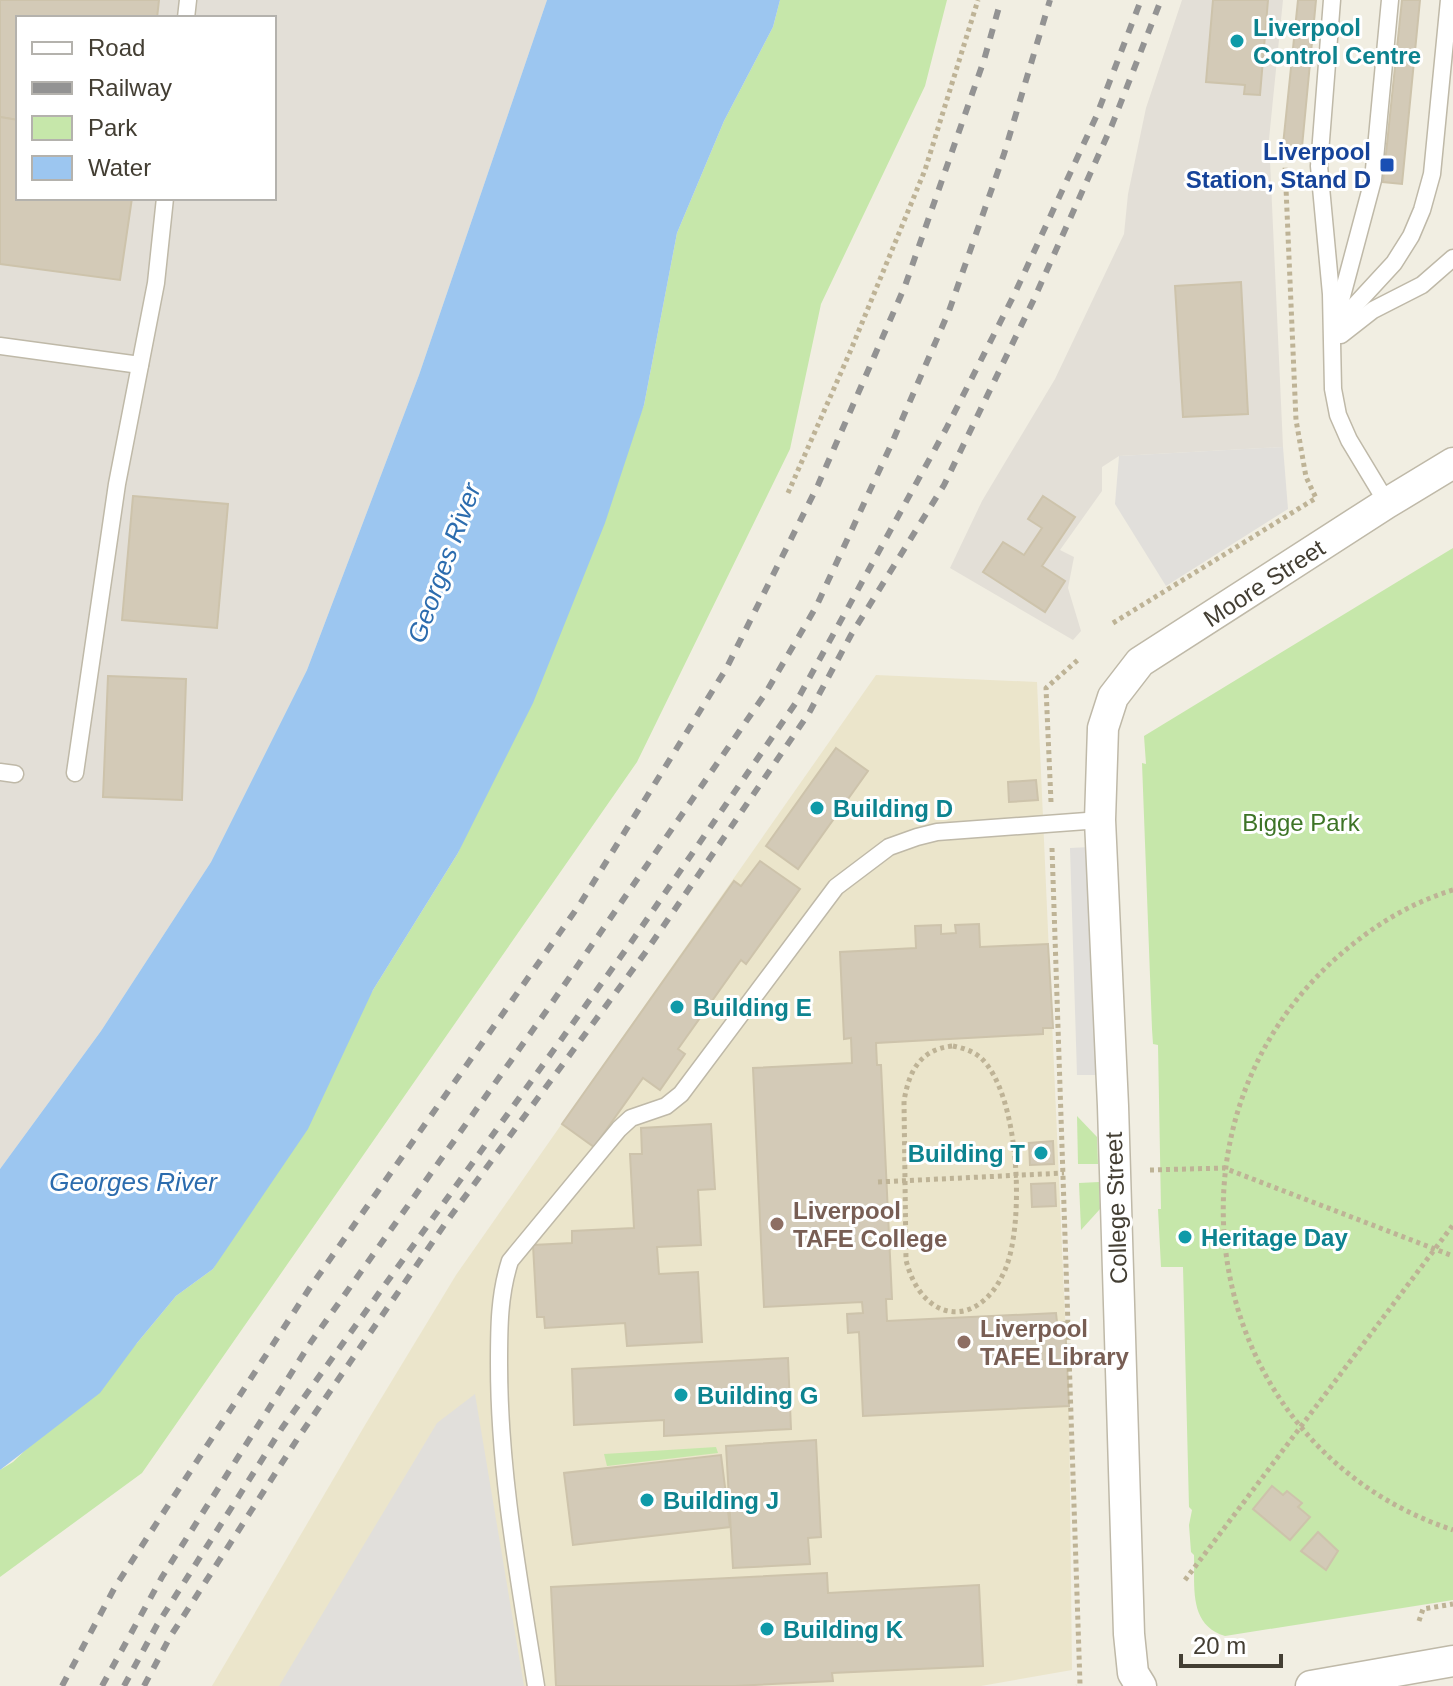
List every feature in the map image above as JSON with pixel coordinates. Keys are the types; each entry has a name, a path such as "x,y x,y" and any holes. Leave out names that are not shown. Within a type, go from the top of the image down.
{"street":[{"name":"Moore Street","path":"1103,728 1113,697 1140,662 1453,463"},
{"name":"College Street","path":"1103,728 1100,820 1113,1106 1129,1634 1133,1673 1141,1686"},
{"path":"1311,1686 1453,1661"}],"lane":[{"path":"1332,0 1319,166 1331,294 1333,389 1338,415 1362,465 1387,503"},
{"path":"1331,344 1373,180 1390,0"},
{"path":"1331,344 1346,315 1394,263 1411,236 1422,210 1432,174 1449,0"},
{"path":"75,773 117,484 156,283 165,200"},
{"path":"1331,344 1373,310 1422,285 1453,258"},
{"path":"0,346 140,365"},
{"path":"536,1686 504,1488 499,1320 503,1284 510,1261 619,1129 631,1118 666,1106 681,1094 836,887 861,866 889,847 937,832 1100,820"}],"path":[{"path":"788,493 925,170 978,0"},
{"path":"1113,623 1316,498 1306,477 1296,420 1285,165"},
{"path":"1077,1686 1080,1684 1046,688 1080,658"},
{"path":"1453,890 1409,906 1378,923 1314,978 1281,1020 1254,1066 1235,1116 1224,1168 1222,1223 1227,1264 1244,1330 1267,1380 1302,1428 1336,1464 1380,1497 1429,1522 1453,1530"},
{"path":"941,1047 967,1049 981,1058 992,1073 1012,1133 1016,1175 1012,1247 1005,1271 993,1291 969,1311 944,1311 930,1303 909,1276 905,1181 904,1101 907,1080 917,1062 926,1054 941,1047"},
{"path":"1150,1170 1224,1168 1453,1256"},
{"path":"878,1182 1064,1173"},
{"path":"1185,1580 1453,1225"},
{"path":"1419,1621 1423,1609 1453,1604"}],"shaded area":[{"path":"0,0 547,0 419,375 307,670 211,862 101,1031 0,1169"},
{"path":"1182,0 1283,0 1269,139 1283,447 1119,456 1102,467 1102,491 1060,550 1074,557 1068,588 1081,631 1073,640 950,568 982,501 1055,379 1124,234 1128,194 1146,108"},
{"path":"1283,447 1288,509 1166,586 1115,504 1119,456"},
{"name":"Liverpool TAFE College","path":"876,675 1037,682 1069,1406 1072,1670 981,1686 212,1686 456,1275"},
{"path":"1090,847 1096,1075 1077,1075 1070,848"},
{"path":"475,1394 524,1686 279,1686 437,1423"}],"green space":[{"path":"780,0 947,0 925,86 821,304 790,449 637,762 142,1473 0,1577 0,1470 13,1462 137,1343 176,1296 213,1269 373,990 458,853 644,405 677,233 724,121 773,27"},
{"name":"Bigge Park","path":"1453,548 1453,1600 1225,1636 1205,1623 1196,1603 1189,1525 1192,1510 1189,1507 1183,1267 1161,1267 1158,1045 1153,1044 1152,1029 1142,763 1146,764 1144,736"},
{"path":"1077,1116 1097,1137 1098,1164 1078,1164"},
{"path":"1099,1182 1100,1209 1081,1230 1079,1183"},
{"path":"716,1447 718,1453 607,1466 604,1454"}],"water":[{"name":"Georges River","path":"547,0 780,0 773,27 724,121 677,233 644,405 605,523 533,703 458,853 373,990 308,1129 213,1269 176,1296 100,1393 0,1470 0,1169 101,1031 211,862 307,670 419,375"}],"building":[{"path":"0,0 159,0 157,16 16,16 16,120 0,117"},
{"name":"Liverpool Control Centre","path":"1213,0 1268,0 1260,95 1244,94 1245,85 1206,82"},
{"path":"1298,0 1316,0 1302,147 1283,145"},
{"path":"1402,0 1420,0 1402,184 1383,182"},
{"path":"0,117 16,120 16,200 132,200 120,280 0,264"},
{"path":"1241,282 1248,414 1183,417 1175,286"},
{"path":"133,496 228,504 217,628 122,620"},
{"path":"1043,496 1075,517 1042,566 1065,581 1045,612 983,572 1003,542 1024,555 1042,528 1028,519"},
{"path":"108,676 186,679 182,800 103,797"},
{"name":"Building D","path":"836,748 868,771 798,869 766,846"},
{"path":"1036,780 1038,800 1009,802 1008,782"},
{"name":"Building E","path":"760,861 800,889 746,964 741,960 678,1049 685,1054 660,1090 643,1078 594,1147 562,1124 734,881 741,886"},
{"path":"979,924 980,947 1048,944 1053,1028 1043,1028 1043,1034 876,1043 877,1065 881,1065 892,1299 886,1299 887,1321 1056,1313 1057,1322 1065,1322 1069,1406 863,1416 859,1332 848,1333 847,1314 863,1313 862,1302 764,1307 753,1068 852,1063 851,1038 844,1039 840,952 916,948 915,926 941,925 941,934 956,933 955,925"},
{"path":"711,1124 715,1189 698,1190 701,1245 657,1247 659,1274 698,1272 702,1342 627,1346 625,1323 545,1328 544,1317 537,1317 533,1245 572,1243 572,1231 634,1228 630,1154 642,1154 641,1128"},
{"name":"Building T","path":"1053,1141 1054,1164 1030,1165 1029,1143"},
{"path":"1055,1183 1056,1206 1032,1207 1031,1184"},
{"name":"Building G","path":"788,1358 791,1429 664,1436 664,1420 574,1425 572,1369"},
{"path":"816,1440 821,1537 808,1538 810,1564 733,1568 726,1446"},
{"name":"Building J","path":"721,1455 730,1527 573,1545 564,1473"},
{"path":"1272,1486 1283,1495 1287,1491 1302,1503 1298,1507 1310,1517 1290,1540 1253,1509"},
{"path":"1318,1532 1338,1551 1326,1570 1301,1551"},
{"name":"Building K","path":"827,1573 828,1593 979,1585 983,1666 832,1673 833,1681 735,1686 556,1686 551,1587"}],"railway":[{"path":"62,1686 115,1587 309,1289 580,904 726,669 818,485 905,286 984,60 1001,0"},
{"path":"102,1686 162,1577 311,1342 547,1010 765,694 816,607 949,311 1004,154 1050,0"},
{"path":"124,1686 157,1625 282,1428 632,941 795,704 946,429 1015,293 1096,117 1141,0"},
{"path":"144,1686 170,1637 298,1438 447,1221 645,953 809,713 851,635 944,485 1034,299 1112,125 1161,0"}],"place":[{"name":"Liverpool Control Centre","path":"1237,41"},
{"name":"Liverpool Station, Stand D","path":"1387,165"},
{"name":"Building D","path":"817,808"},
{"name":"Building E","path":"677,1007"},
{"name":"Building T","path":"1041,1153"},
{"name":"Liverpool TAFE College","path":"777,1224"},
{"name":"Heritage Day","path":"1185,1237"},
{"name":"Liverpool TAFE Library","path":"964,1342"},
{"name":"Building G","path":"681,1395"},
{"name":"Building J","path":"647,1500"},
{"name":"Building K","path":"767,1629"}]}
